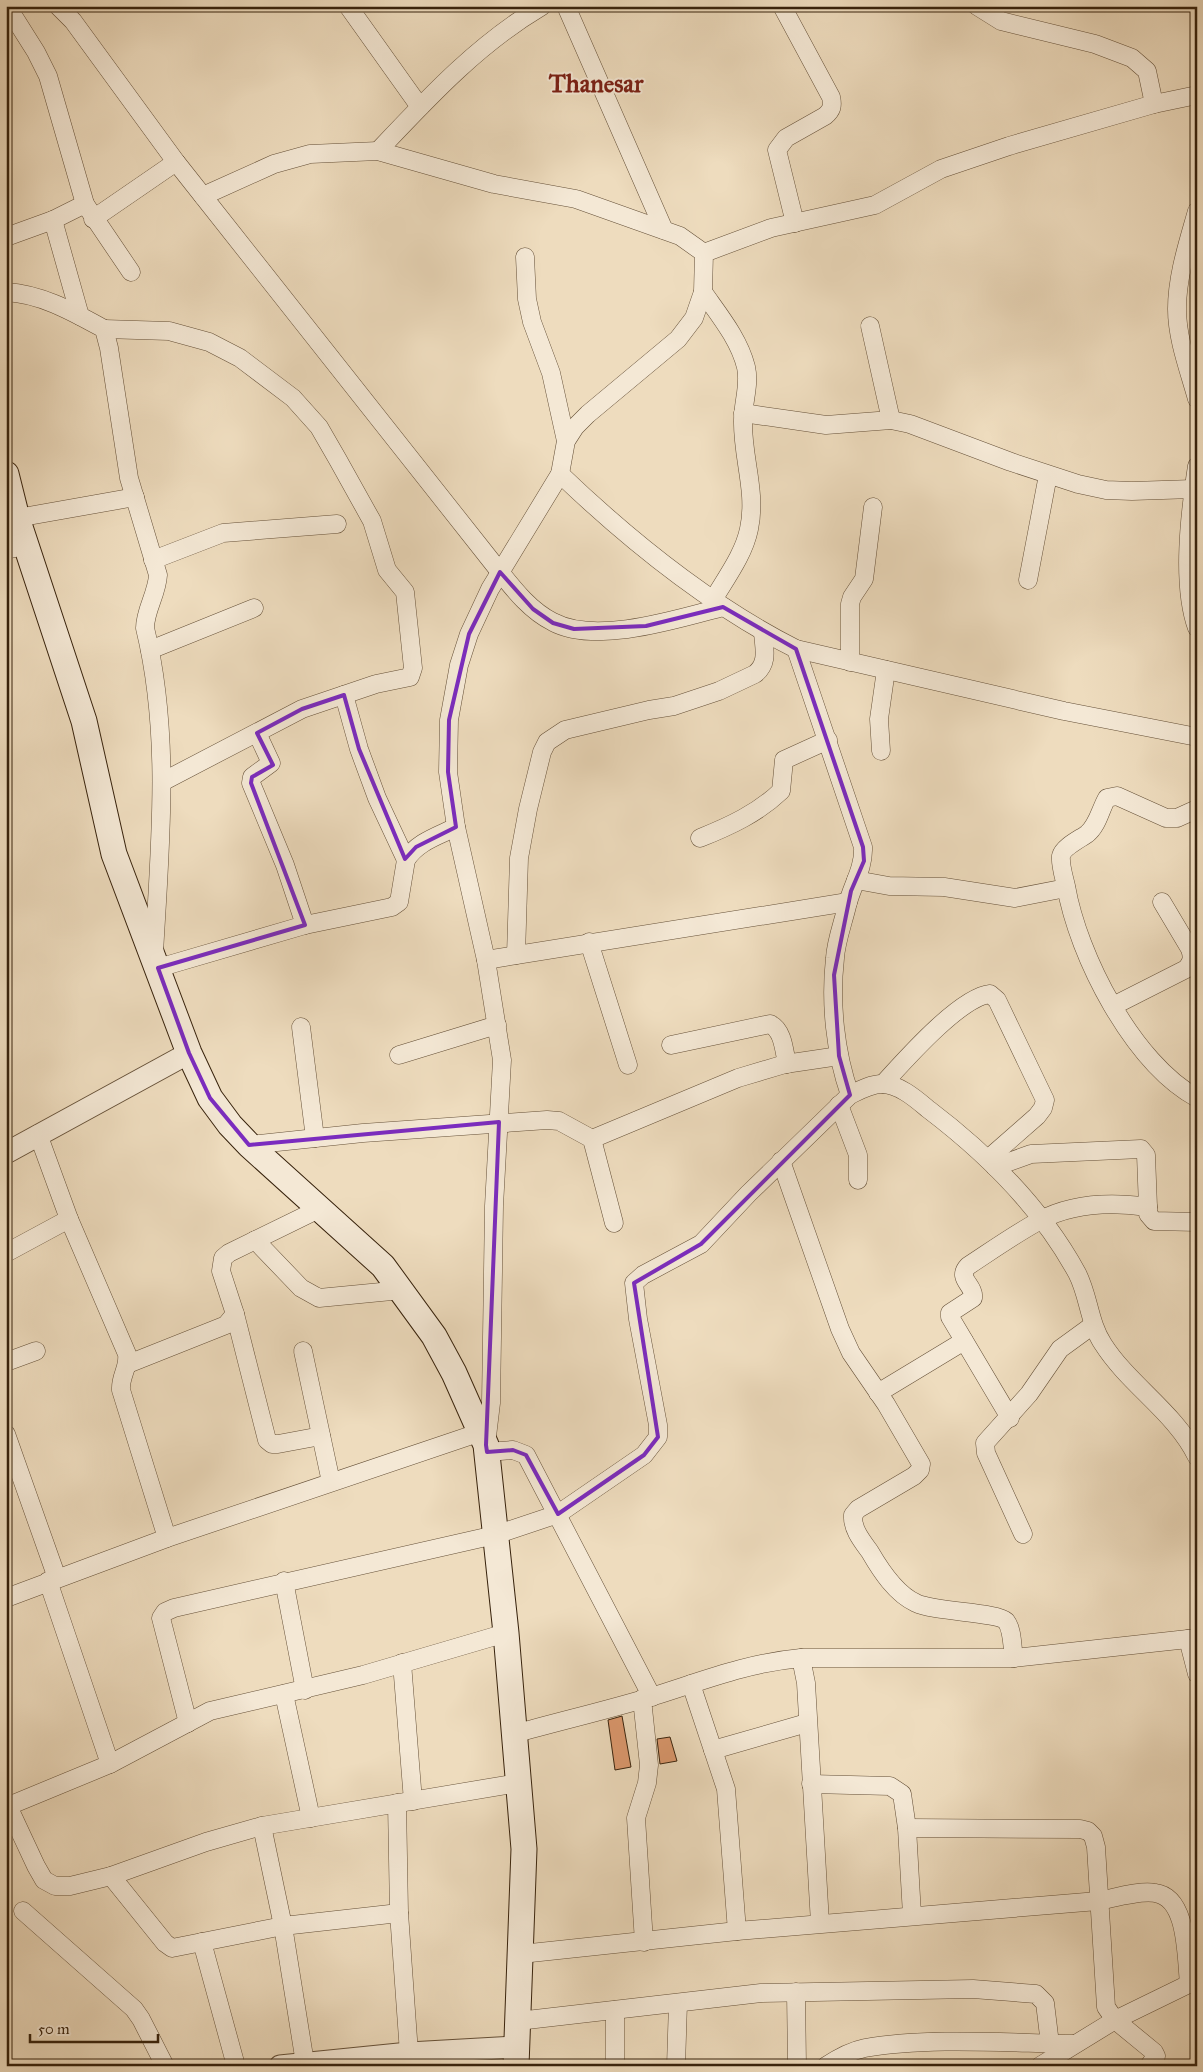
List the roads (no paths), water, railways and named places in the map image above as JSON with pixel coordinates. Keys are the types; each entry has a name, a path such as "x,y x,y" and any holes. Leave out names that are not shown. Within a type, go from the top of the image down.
{"main road":[{"path":"6,474 17,518 16,548 84,722 114,854 189,1052 210,1098 230,1125 249,1145 383,1266 434,1336 485,1443 506,1633 524,1849 517,2056"}],"street":[{"path":"7,6 36,52 48,76 85,204 93,219 131,272"},
{"path":"58,6 73,21 176,162 500,572 533,609 553,623 574,629 611,630 646,626 718,604"},
{"path":"348,6 420,107"},
{"path":"378,151 420,107 480,50 521,19 542,6"},
{"path":"566,6 664,230"},
{"path":"782,6 831,97 833,105 830,112 825,116 786,138 777,150 795,223"},
{"path":"977,6 1001,21 1095,44 1132,58 1147,71 1154,104"},
{"path":"704,253 771,228 875,205 941,168 1009,146 1154,104 1197,95"},
{"path":"203,196 274,164 310,154 378,151 494,184 576,198 680,236 704,253"},
{"path":"93,219 176,162"},
{"path":"6,238 53,220 85,204"},
{"path":"1197,211 1179,283 1177,310 1190,341 1197,399"},
{"path":"53,220 80,316"},
{"path":"566,441 588,414 678,339 694,318 703,292 704,253"},
{"path":"485,1443 491,1403 494,1206 502,1060 486,960 456,828 448,772 449,720 459,665 469,634 500,572 560,474 566,441 551,373 532,322 527,299 525,257"},
{"path":"6,292 34,296 80,316 104,329 170,331 210,342 240,358 293,398 319,427 372,521 387,570 404,592 414,668 410,677 405,680 376,684 302,709 258,734 162,782"},
{"path":"703,292 729,330 742,354 746,369 747,386 743,412 751,484 749,530 718,604"},
{"path":"870,326 891,420"},
{"path":"104,329 130,478 153,560 157,582 145,618 160,720 162,782 156,963 305,925 392,907 399,902 406,860 416,847 456,828"},
{"path":"743,412 826,426 891,420 910,424 1048,475 1078,484 1106,490 1193,489"},
{"path":"1195,617 1188,590 1193,489 1197,466"},
{"path":"560,474 615,525 718,604 763,632 796,649 1064,711 1197,737"},
{"path":"1028,580 1048,475"},
{"path":"17,518 135,498"},
{"path":"850,662 850,604 852,596 864,580 872,507"},
{"path":"153,560 223,533 337,524"},
{"path":"150,650 254,608"},
{"path":"516,955 519,858 528,809 542,752 547,742 565,730 697,699 755,674 763,668 765,658 763,632"},
{"path":"796,649 864,848 864,861 848,902 834,966 833,996 844,1100 858,1155 858,1180"},
{"path":"881,751 879,719 886,670"},
{"path":"344,694 359,750 406,860"},
{"path":"258,734 271,763 252,776 251,783 285,865 305,925"},
{"path":"700,838 730,826 775,797 781,791 784,760 828,740"},
{"path":"1193,1092 1153,1061 1114,1006 1089,960 1066,888 1061,854 1089,832 1100,815 1107,798 1117,796 1172,819 1197,809"},
{"path":"856,880 889,886 944,887 1015,898 1066,888"},
{"path":"486,960 588,942 848,902"},
{"path":"1114,1006 1186,969 1191,963 1190,949 1162,902"},
{"path":"588,942 628,1065"},
{"path":"883,1084 918,1046 945,1023 972,1001 982,995 990,994 997,1000 1045,1100 1044,1108 992,1163"},
{"path":"671,1045 770,1024 776,1027 780,1034 787,1064"},
{"path":"399,1055 497,1025"},
{"path":"301,1027 315,1138"},
{"path":"6,1153 189,1052"},
{"path":"592,1139 738,1078 787,1064 839,1056"},
{"path":"188,1723 161,1618 165,1612 174,1608 284,1582 495,1535 558,1514 644,1455 658,1437 658,1425 638,1319 634,1283 643,1275 701,1244 781,1161 844,1100 865,1088 883,1084 906,1092 992,1163 1041,1220 1078,1275 1093,1325 1115,1362 1169,1418 1195,1449"},
{"path":"249,1145 499,1122 559,1121 592,1139 614,1223"},
{"path":"38,1134 69,1219 126,1354 128,1364 120,1379 121,1390 167,1538"},
{"path":"992,1163 1031,1154 1141,1149 1146,1155 1148,1214 1154,1221 1197,1222"},
{"path":"781,1161 850,1353 919,1458 920,1470 858,1509 853,1515 855,1529 879,1567 897,1589 915,1603 936,1610 994,1616 1006,1622 1009,1628 1014,1658"},
{"path":"1010,1418 950,1317 953,1310 973,1298 974,1294 965,1280 963,1271 1041,1220 1081,1208 1106,1204 1148,1207"},
{"path":"321,1208 229,1253 223,1258 221,1264 267,1440 272,1444 278,1444 321,1436"},
{"path":"6,1253 69,1219"},
{"path":"255,1240 301,1288 319,1298 402,1290"},
{"path":"128,1364 226,1325 235,1314"},
{"path":"1023,1534 984,1448 988,1439 1010,1418 1030,1394 1060,1349 1093,1325"},
{"path":"878,1393 964,1341"},
{"path":"6,1362 36,1351"},
{"path":"303,1351 331,1482"},
{"path":"6,1434 110,1764"},
{"path":"6,1598 167,1538 331,1482 485,1443 519,1451 526,1455 558,1514 647,1698 648,1783 636,1818 644,1942"},
{"path":"284,1582 305,1690"},
{"path":"506,1633 305,1690 228,1705 210,1711 110,1764 7,1807 44,1880 55,1886 70,1886 111,1876 206,1842 262,1826 518,1783"},
{"path":"514,1734 647,1698 737,1668 770,1661 801,1658 1014,1658 1192,1639 1197,1674"},
{"path":"801,1658 806,1683 820,1924"},
{"path":"402,1663 405,1802 399,1912 408,2053"},
{"path":"690,1684 721,1770 728,1803 737,1931"},
{"path":"284,1694 311,1818"},
{"path":"713,1750 807,1723"},
{"path":"811,1784 890,1786 902,1794 907,1828 912,1915"},
{"path":"262,1826 283,1926 305,2063"},
{"path":"907,1828 1080,1829 1088,1831 1092,1836 1098,1863 1098,1901 1106,2007 1114,2020 1154,2052 1156,2056 1149,2066"},
{"path":"111,1876 165,1943 172,1948 283,1926 399,1912"},
{"path":"521,1954 737,1931 1098,1901 1154,1892 1165,1895 1174,1903 1180,1916 1193,1982 1114,2020 1040,2066"},
{"path":"23,1911 134,2008 165,2066"},
{"path":"202,1942 236,2066"},
{"path":"518,2021 761,1993 973,1988 1036,1994 1045,2003 1050,2044"},
{"path":"796,1992 797,2066"},
{"path":"676,2066 678,2003"},
{"path":"615,2010 615,2066"},
{"path":"826,2066 842,2056 864,2048 942,2043 1073,2044"},
{"path":"280,2066 305,2063 361,2062 408,2053 517,2056"}],"district":[{"name":"Thanesar","path":"596,83"}]}
